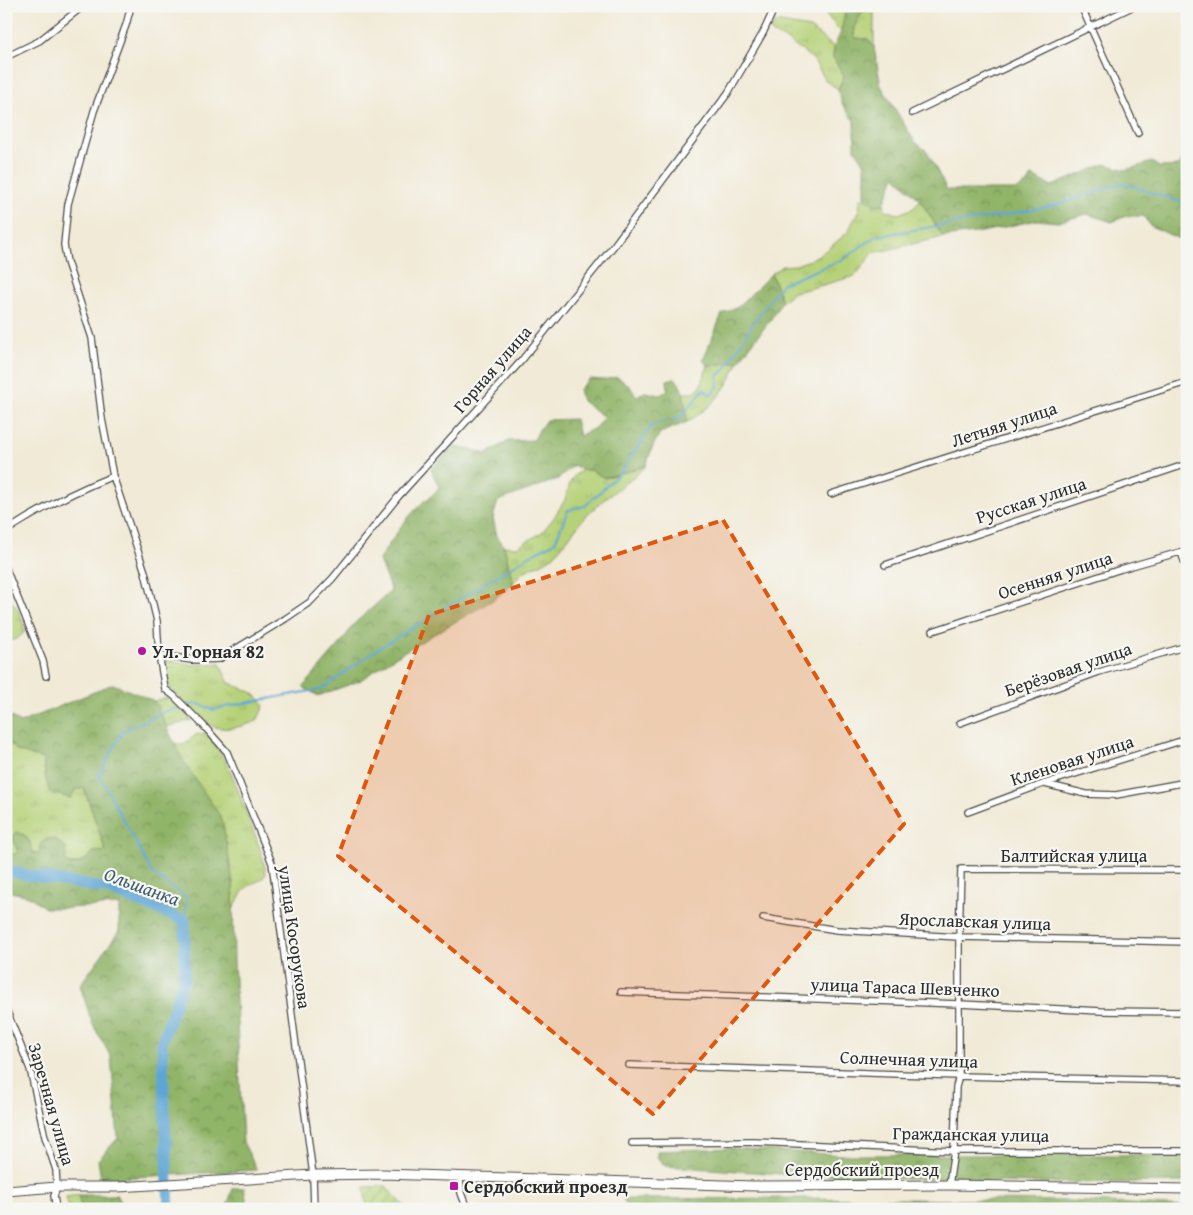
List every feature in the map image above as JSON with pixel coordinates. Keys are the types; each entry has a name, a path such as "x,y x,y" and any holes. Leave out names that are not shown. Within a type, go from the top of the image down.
{"main road":[{"name":"Сердобский проезд","path":"6,1191 57,1187 118,1187 313,1175 383,1174 460,1178 591,1180 754,1186 950,1185 1187,1189"}],"street":[{"path":"6,57 39,41 84,6"},
{"name":"улица Косорукова","path":"130,6 126,25 94,111 68,204 64,245 67,262 92,338 102,419 113,476 145,572 157,621 164,689 174,696 227,752 272,863 313,1175 314,1209"},
{"name":"Горная улица","path":"159,655 192,660 219,659 310,602 333,578 398,497 522,360 612,248 728,93 763,33 774,6"},
{"path":"1081,6 1138,133"},
{"path":"912,113 1134,6"},
{"name":"Летняя улица","path":"831,494 1187,382"},
{"name":"Русская улица","path":"885,566 1187,464"},
{"path":"6,531 28,516 80,489 113,476"},
{"path":"1184,551 1187,569"},
{"name":"Осенняя улица","path":"933,631 1120,569 1184,551"},
{"path":"6,569 43,661 46,676"},
{"name":"Берёзовая улица","path":"960,724 1098,672 1187,646"},
{"name":"Кленовая улица","path":"968,812 1043,784 1187,739"},
{"path":"1043,784 1086,794 1116,795 1187,782"},
{"name":"Балтийская улица","path":"959,937 961,869 1187,870"},
{"name":"Ярославская улица","path":"764,918 837,930 959,937 1187,942"},
{"path":"950,1185 954,1151 956,1087 959,1076 959,937"},
{"name":"улица Тараса Шевченко","path":"621,992 1101,1011 1187,1012"},
{"name":"Заречная улица","path":"6,1009 30,1070 45,1137 56,1170 57,1187 54,1196 56,1209"},
{"name":"Солнечная улица","path":"630,1064 959,1076 1187,1081"},
{"name":"Гражданская улица","path":"632,1144 754,1142 954,1151 1187,1151"},
{"path":"460,1178 461,1193 467,1209"}],"highlighted area":[{"path":"723,520 904,824 653,1114 338,856 429,615"}],"green space":[{"path":"820,6 841,6 846,13 841,32 830,19"},
{"path":"846,6 873,6 860,15 855,28 854,38 868,39 874,48 881,86 915,142 927,151 947,190 1017,190 1029,182 1032,176 1052,186 1105,164 1125,170 1152,162 1159,167 1179,166 1187,151 1187,240 1177,238 1151,226 1143,216 1126,216 1112,222 1087,214 1058,222 1037,220 982,232 943,237 920,200 895,176 884,204 875,205 865,198 865,164 855,149 854,121 842,104 838,89 844,76 833,57 834,47 841,32"},
{"path":"874,6 874,48 868,39 854,38 858,19 864,11"},
{"path":"775,22 810,28 834,47 833,57 844,76 838,89 826,81 813,59 788,41 772,33 770,29"},
{"path":"861,198 865,198 875,205 884,204 885,210 898,214 914,208 920,200 943,237 873,253 855,276 794,292 782,301 771,274 782,266 796,265 810,260 828,249 848,232 859,209"},
{"path":"771,274 782,301 771,319 739,361 708,366 703,360 722,314 738,307"},
{"path":"739,361 719,396 713,403 687,422 683,393 693,393 700,387 708,366"},
{"path":"617,377 629,385 636,396 645,392 660,395 668,390 667,380 675,378 683,393 687,422 660,433 652,448 646,466 604,478 592,470 582,470 574,465 558,479 498,501 493,518 497,536 504,546 513,584 493,600 395,657 359,681 318,696 303,687 340,644 355,623 391,591 379,560 408,518 439,487 431,469 453,447 471,449 486,454 509,441 534,440 546,420 575,419 579,436 595,428 604,417 582,401 579,389 589,379 603,380"},
{"path":"646,466 590,512 553,556 526,570 513,584 504,546 517,547 541,533 565,500 570,483 575,475 582,470 592,470 604,478"},
{"path":"6,597 19,612 24,632 16,639 6,641"},
{"path":"168,660 193,665 220,663 228,682 252,693 264,706 257,721 242,726 221,728 215,727 203,720 188,707 167,682 165,673"},
{"path":"113,684 154,701 182,759 222,819 233,882 234,962 243,1142 257,1170 101,1179 98,1160 118,1138 111,1057 92,1023 80,985 119,931 119,905 45,908 29,896 6,891 6,854 18,853 13,837 16,832 28,839 33,853 39,853 41,844 45,839 55,839 66,848 65,861 71,865 84,861 93,852 106,851 84,788 75,790 71,798 50,793 43,759 17,751 6,739 6,713 20,723"},
{"path":"167,698 174,699 192,720 167,727 154,701"},
{"path":"205,733 220,752 235,782 258,844 266,874 262,879 246,888 240,895 233,910 233,882 174,743 182,745 196,735"},
{"path":"6,739 17,751 43,759 46,780 75,790 84,788 106,852 93,852 85,860 71,864 50,856 32,853 30,842 23,834 13,837 18,854 6,854"},
{"path":"733,1148 845,1155 1187,1155 1187,1182 1029,1183 781,1174 665,1166 657,1157 657,1151"},
{"path":"386,1186 407,1209 367,1209 364,1187"},
{"path":"233,1188 244,1188 248,1209 226,1209"},
{"path":"78,1195 82,1209 69,1209 66,1197"},
{"path":"78,1195 117,1195 124,1209 82,1209"},
{"path":"796,1198 1067,1201 1187,1207 1187,1209 628,1209 623,1199"}],"waterway":[{"path":"673,420 681,417 704,389 711,395 718,386 718,376 725,369 754,322 782,284 844,259 876,236 1007,215 1060,204 1122,183 1187,204"},
{"path":"187,705 199,704 213,710 322,689 376,650 555,542 568,510 585,506 622,471 652,425 667,421"},
{"path":"182,707 166,711 123,731 99,775 153,874 187,898 185,921"},
{"name":"Ольшанка","path":"6,871 107,889 185,921 184,978 162,1042 169,1209"}],"place":[{"name":"Ул. Горная 82","path":"142,651"},
{"name":"Сердобский проезд","path":"454,1186"}]}
